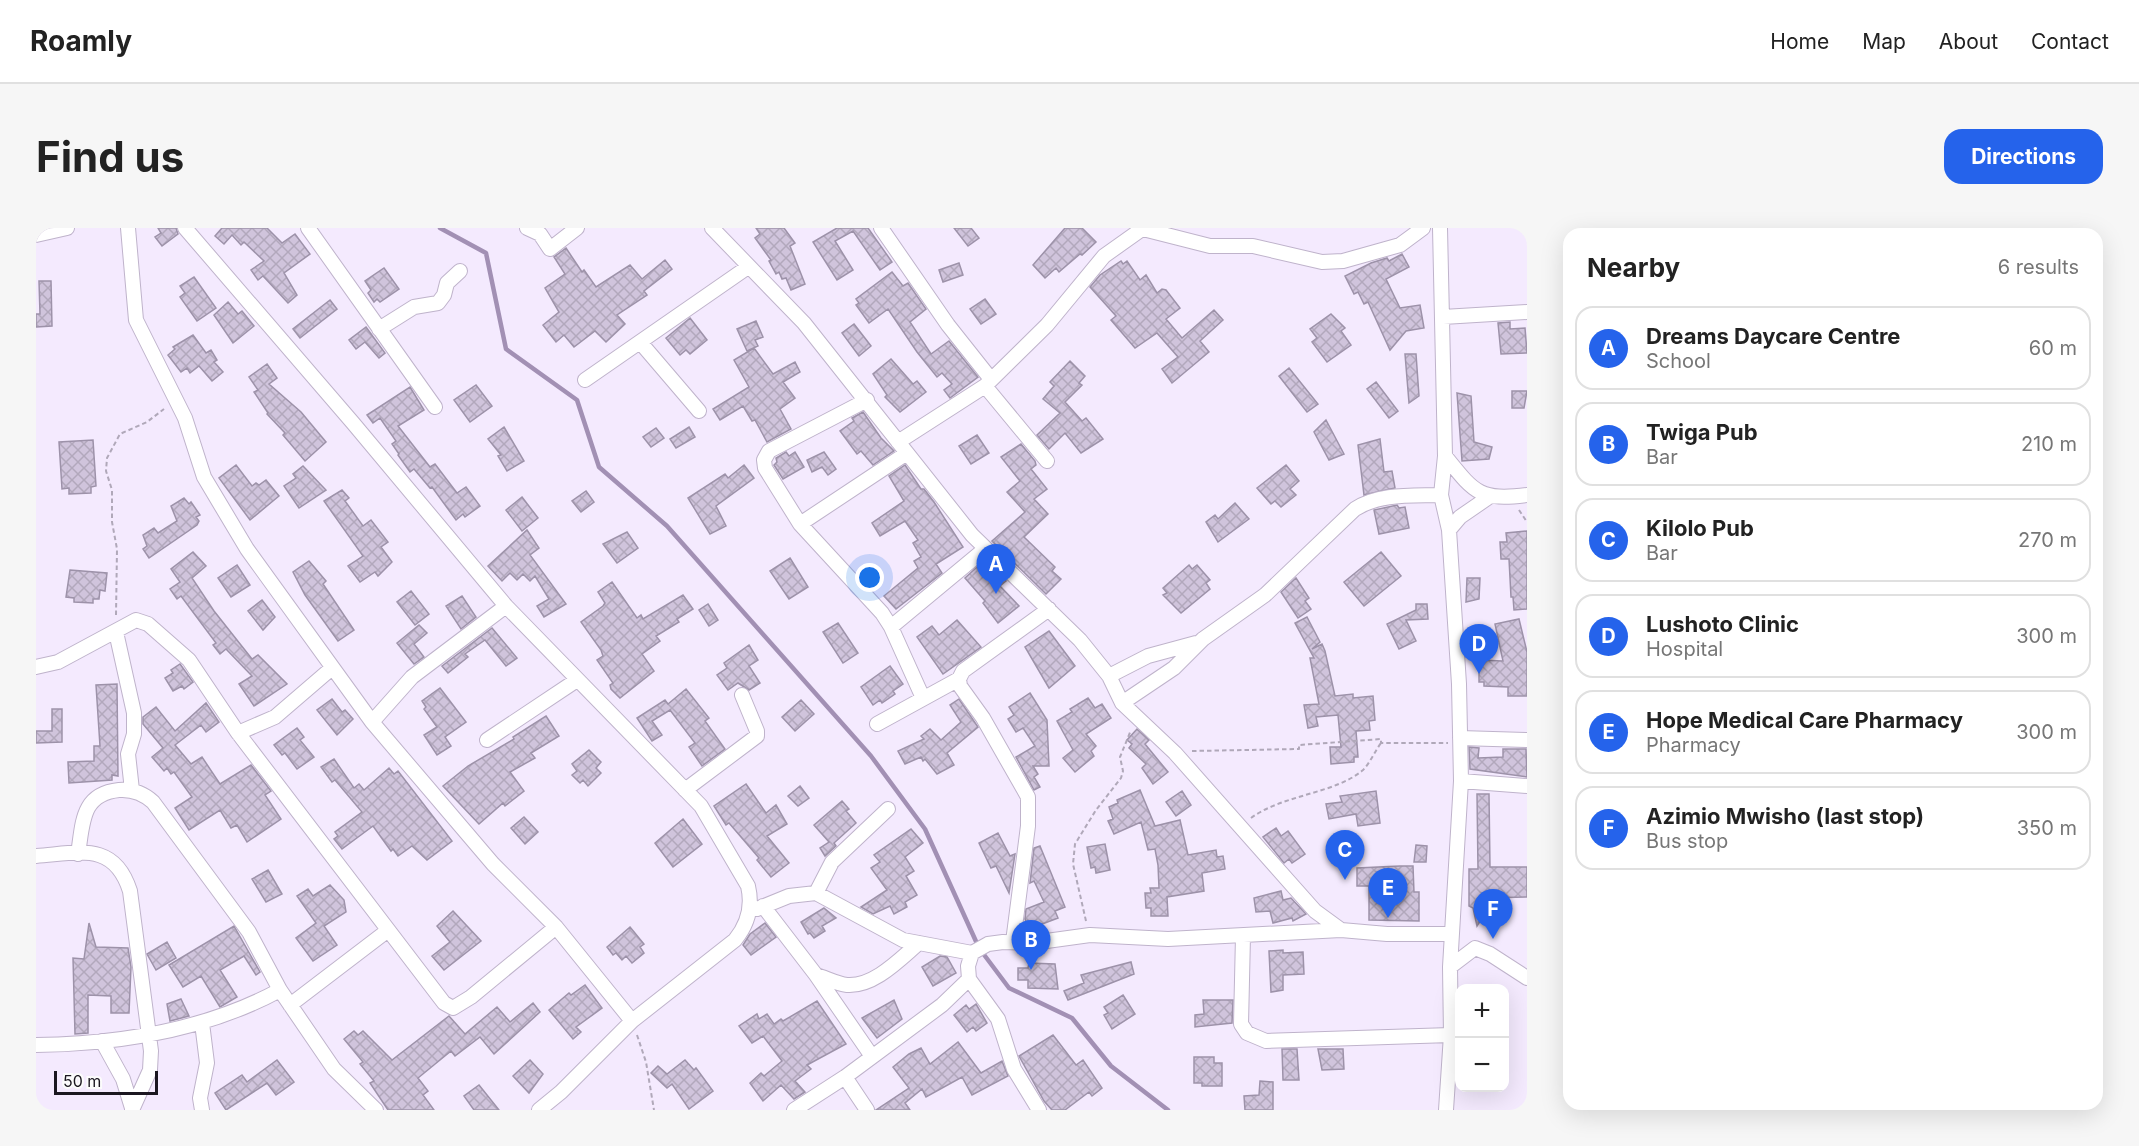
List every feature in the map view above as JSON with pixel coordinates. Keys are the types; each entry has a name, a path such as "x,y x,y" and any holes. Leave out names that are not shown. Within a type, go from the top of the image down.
{"street":[{"path":"36,235 67,228"},
{"path":"128,228 136,320 185,418 204,477 247,549 372,722 493,864 556,927 632,1021"},
{"path":"185,228 353,423 506,606 701,806 748,886 751,898 749,913 744,929 735,940 632,1021 561,1092 539,1110"},
{"path":"308,228 435,407"},
{"path":"527,228 540,234 550,249 578,228"},
{"path":"712,228 804,323 985,549 1080,640 1109,676 1122,703 1175,753 1315,911 1341,930"},
{"path":"881,228 987,382 1047,461"},
{"path":"898,442 987,382 1015,358 1047,325 1104,256 1141,229 1210,246 1253,246 1322,262 1343,261 1400,245 1423,228"},
{"path":"1440,228 1444,456 1441,495 1449,530 1459,684 1461,781 1450,967 1451,1035 1446,1110"},
{"path":"585,380 748,267"},
{"path":"379,329 414,307 438,303 444,295 447,284 460,271"},
{"path":"1443,317 1527,312"},
{"path":"640,342 699,411"},
{"path":"867,400 809,429 765,455 765,468 800,524 882,613 891,627 923,698"},
{"path":"800,524 907,453"},
{"path":"1444,456 1469,486 1489,497"},
{"path":"1109,676 1148,656 1187,647 1203,639 1265,595 1366,501 1379,498 1441,495"},
{"path":"1449,530 1472,507 1489,497 1527,495"},
{"path":"891,627 985,549"},
{"path":"372,722 394,694 433,659 506,606"},
{"path":"1013,942 1028,826 1028,797 983,718 960,686 959,679 963,671 1049,609"},
{"path":"36,667 58,662 116,632 132,621 139,620 168,639 189,660 238,733 343,869 387,932 444,1003 453,1008 471,997 556,927"},
{"path":"116,632 134,713 134,734 128,754 132,790"},
{"path":"1122,703 1174,668 1203,639"},
{"path":"238,733 275,717 332,668"},
{"path":"876,724 959,679"},
{"path":"487,740 577,680"},
{"path":"685,790 757,736 742,695"},
{"path":"1460,740 1527,740"},
{"path":"1461,781 1527,786"},
{"path":"78,854 84,819 93,799 105,792 132,790 147,797 160,809 249,932 280,990 334,1069 375,1110"},
{"path":"816,893 832,862 888,808"},
{"path":"36,856 101,855 124,872 130,891 148,1035 150,1070 145,1086 132,1109"},
{"path":"749,913 789,896 816,893 893,935 919,943 972,953 988,944 1032,943 1090,935 1168,939 1341,930 1387,934 1452,933"},
{"path":"763,906 816,975 871,1055"},
{"path":"290,1005 387,932"},
{"path":"1243,936 1242,1024 1256,1038 1266,1041 1451,1035"},
{"path":"816,975 842,984 861,983 887,970 919,943"},
{"path":"1450,967 1475,948 1490,954 1527,978"},
{"path":"972,953 968,966 969,980 998,1019 1014,1070 1040,1110"},
{"path":"794,1110 845,1077 871,1055 942,1005 969,980"},
{"path":"36,1045 102,1041 148,1035 202,1023 253,1004 280,990"},
{"path":"202,1023 207,1063 200,1098 202,1110"},
{"path":"102,1041 123,1079 132,1109"},
{"path":"845,1077 867,1110"}],"path":[{"path":"116,632 117,549 106,458 120,434 147,422 176,400"},
{"path":"1090,935 1073,864 1075,844 1096,810 1121,778 1123,771 1120,757 1137,716"},
{"path":"1175,753 1210,749 1299,749 1299,746 1381,739 1381,742 1460,740"},
{"path":"1239,827 1269,806 1289,798 1315,793 1361,771 1381,742"},
{"path":"632,1021 646,1062 654,1110"}],"building":[{"path":"158,228 176,228 178,234 162,246 155,237 161,233"},
{"path":"222,228 267,228 282,243 295,234 310,254 284,273 297,295 288,303 263,276 258,280 251,270 264,261 244,242 241,245 232,235 224,244 215,236"},
{"path":"756,228 784,228 795,243 790,246 805,284 791,290 786,278 782,279 779,272 776,274 769,261 771,260 755,238 760,234"},
{"path":"837,228 868,228 892,262 880,270 853,231 835,241 853,270 837,280 813,242"},
{"path":"954,228 971,228 979,238 968,246"},
{"path":"1065,228 1082,228 1096,242 1059,272 1056,268 1045,278 1033,265"},
{"path":"566,248 582,272 584,270 596,287 630,265 642,279 665,260 672,269 644,291 647,295 617,315 625,324 606,342 595,331 574,347 564,335 556,342 543,325 559,312 545,288 565,274 554,257"},
{"path":"1402,254 1409,267 1386,279 1400,308 1420,305 1424,328 1406,331 1390,350 1368,302 1364,304 1358,292 1354,294 1345,276 1371,263 1387,258 1389,261"},
{"path":"1121,261 1123,264 1127,261 1140,280 1146,275 1157,293 1162,289 1166,290 1180,308 1166,319 1182,338 1214,310 1223,320 1200,341 1209,352 1172,383 1162,369 1178,357 1157,333 1135,348 1111,320 1116,316 1090,287 1100,275"},
{"path":"959,263 963,275 943,282 939,270"},
{"path":"384,268 399,289 380,302 377,299 374,302 368,293 371,290 365,281"},
{"path":"892,272 903,286 908,283 926,309 910,322 931,354 949,341 978,377 950,398 944,390 952,384 942,373 937,377 888,309 869,323 856,305 859,303 856,299"},
{"path":"194,277 216,308 197,321 180,297 185,293 180,286"},
{"path":"39,281 51,281 52,326 36,327 36,314 40,314"},
{"path":"985,299 996,314 981,324 970,309"},
{"path":"330,300 337,309 300,338 293,329"},
{"path":"228,302 238,314 242,311 254,326 233,343 214,315"},
{"path":"1331,314 1345,328 1341,331 1351,345 1327,362 1312,342 1317,338 1310,329"},
{"path":"690,318 707,340 690,354 686,350 680,355 666,338"},
{"path":"756,321 763,337 755,340 758,346 747,351 737,329"},
{"path":"1510,322 1510,329 1525,328 1527,353 1501,354 1498,323"},
{"path":"854,324 871,346 859,356 842,333"},
{"path":"366,327 385,353 379,358 365,342 356,349 349,340"},
{"path":"193,335 206,353 211,350 217,360 214,362 223,372 212,381 199,366 190,373 187,368 181,372 168,355 175,349 173,347"},
{"path":"754,348 773,374 795,362 800,372 783,382 795,398 780,409 791,429 767,442 755,420 752,421 743,406 720,420 713,409 749,387 734,360"},
{"path":"1405,354 1416,354 1419,396 1409,403"},
{"path":"891,359 913,384 917,381 926,392 900,412 885,397 887,395 873,374"},
{"path":"1070,361 1085,376 1079,383 1082,385 1065,402 1082,421 1086,418 1103,439 1081,453 1065,433 1049,449 1037,435 1060,413 1043,399 1054,386 1050,382"},
{"path":"267,364 277,378 269,384 301,412 326,442 305,461 283,435 285,433 267,414 254,392 258,390 249,377"},
{"path":"1289,368 1318,404 1307,412 1279,376"},
{"path":"1376,382 1398,411 1389,418 1367,389"},
{"path":"476,385 492,406 470,422 454,400"},
{"path":"410,387 424,410 398,426 430,467 435,464 457,493 466,487 480,506 465,517 463,514 456,520 432,487 430,488 414,469 410,472 392,444 396,441 380,418 373,423 367,415"},
{"path":"1512,391 1527,391 1524,408 1512,408"},
{"path":"1457,393 1471,396 1474,442 1492,447 1489,459 1462,461"},
{"path":"863,412 881,438 894,451 873,465 861,451 857,454 840,431 854,421 852,418"},
{"path":"1326,420 1344,454 1329,460 1314,432"},
{"path":"504,427 524,461 507,471 498,456 501,455 488,439"},
{"path":"689,427 695,437 676,448 670,439"},
{"path":"656,428 664,438 651,447 643,437"},
{"path":"977,435 989,453 971,464 959,446"},
{"path":"1380,439 1384,472 1392,471 1395,488 1364,495 1358,445"},
{"path":"93,440 96,486 91,487 91,493 69,494 69,488 62,489 59,442"},
{"path":"1021,444 1035,461 1036,465 1031,469 1047,489 1034,499 1048,514 1024,537 1055,567 1052,571 1061,579 1046,594 992,541 1025,512 1007,492 1020,481 1001,457"},
{"path":"786,452 789,456 795,452 804,467 783,479 774,465 777,462 776,458"},
{"path":"824,452 836,469 828,475 822,467 812,472 807,460"},
{"path":"236,465 252,486 256,483 259,485 266,480 279,496 250,520 219,478"},
{"path":"744,465 754,478 716,506 726,526 710,534 688,498 725,474 728,478"},
{"path":"905,465 921,489 924,489 934,502 963,547 936,564 942,573 896,609 884,596 918,568 914,561 921,557 913,543 918,540 905,521 880,536 872,523 904,501 889,476"},
{"path":"1286,465 1299,481 1290,489 1296,495 1281,507 1275,501 1271,504 1257,488"},
{"path":"303,466 326,490 299,508 284,486 296,478 293,474"},
{"path":"342,490 349,498 345,501 363,526 371,520 388,542 381,547 392,562 378,576 375,572 360,582 348,566 363,556 324,501"},
{"path":"586,491 594,502 581,512 572,501"},
{"path":"522,497 538,518 522,531 506,510"},
{"path":"184,498 189,504 191,502 200,515 196,517 199,521 197,525 149,558 143,549 147,546 143,535 154,528 158,533 177,521 171,506"},
{"path":"1235,503 1249,519 1218,542 1206,522 1215,515 1218,519"},
{"path":"1397,505 1399,508 1405,507 1409,528 1379,534 1374,510"},
{"path":"527,530 539,548 530,555 566,604 544,617 537,606 549,599 535,576 530,581 523,574 517,580 510,573 502,581 488,566"},
{"path":"1527,531 1527,609 1514,610 1509,559 1501,559 1500,542 1507,542 1506,533"},
{"path":"627,532 638,548 617,563 603,544"},
{"path":"193,552 206,566 192,578 214,611 252,659 258,655 287,684 254,706 239,684 252,676 226,649 220,654 213,645 216,643 181,596 177,599 170,589 180,582 171,569"},
{"path":"1381,552 1401,576 1364,606 1344,582"},
{"path":"790,558 808,587 789,599 770,571"},
{"path":"309,561 326,581 323,584 354,630 338,641 305,595 293,572"},
{"path":"237,565 250,585 231,597 218,578"},
{"path":"1189,565 1192,569 1197,565 1210,580 1206,583 1210,589 1181,613 1163,595 1167,593 1163,588"},
{"path":"977,567 983,573 992,567 1006,581 1000,586 1019,606 998,623 983,603 985,601 965,578"},
{"path":"70,570 107,573 105,591 100,590 99,599 93,599 93,603 74,602 74,598 66,597"},
{"path":"1296,578 1309,598 1305,601 1311,609 1298,618 1281,592"},
{"path":"1467,578 1480,578 1479,599 1466,602"},
{"path":"612,582 637,618 641,615 643,619 683,595 693,609 677,619 679,622 656,636 660,641 642,654 654,671 620,698 611,689 610,685 613,683 597,660 603,656 601,650 581,622 603,606 605,603 598,592"},
{"path":"411,591 429,614 415,625 397,602"},
{"path":"462,596 476,617 461,629 446,606"},
{"path":"262,600 275,617 263,630 248,611"},
{"path":"708,604 718,620 709,626 699,610"},
{"path":"1416,604 1427,604 1428,619 1406,620 1416,641 1399,649 1387,624 1416,610"},
{"path":"1307,617 1320,642 1312,649 1322,644 1335,696 1353,694 1353,698 1373,696 1375,720 1369,721 1370,730 1356,731 1358,757 1354,757 1354,762 1331,764 1330,747 1341,747 1338,715 1316,717 1318,726 1308,728 1304,705 1319,704 1310,658 1314,658 1295,623"},
{"path":"1519,619 1527,652 1527,696 1508,696 1508,687 1484,686 1484,682 1479,682 1479,660 1503,661 1495,624"},
{"path":"957,620 981,647 943,674 917,637 932,626 939,635"},
{"path":"838,623 858,653 843,663 823,632"},
{"path":"419,625 427,633 414,644 424,657 414,664 397,643"},
{"path":"492,628 517,658 506,666 485,640 465,654 468,657 448,673 442,666"},
{"path":"1049,631 1075,666 1049,688 1025,647"},
{"path":"749,645 758,660 749,666 760,683 749,690 738,683 728,690 717,675 727,668 724,663"},
{"path":"180,664 193,682 184,689 182,686 173,691 165,678 173,673 171,670"},
{"path":"890,666 903,684 893,691 895,694 882,703 880,700 873,705 861,687"},
{"path":"117,684 118,776 112,775 112,780 69,783 68,762 94,761 94,746 100,746 96,685"},
{"path":"440,688 466,722 445,737 451,746 437,755 424,735 437,727 424,709 426,707 422,701"},
{"path":"686,689 709,718 705,721 725,749 702,766 689,747 695,743 670,710 652,721 662,735 652,741 637,718 665,700 668,704"},
{"path":"1030,693 1047,720 1049,766 1033,766 1038,774 1034,777 1040,787 1034,790 1016,757 1035,746 1023,728 1016,732 1008,719 1014,715 1009,707"},
{"path":"1088,698 1095,708 1102,704 1111,718 1086,734 1096,746 1091,751 1094,756 1075,772 1063,758 1073,750 1057,721 1072,712 1070,709"},
{"path":"332,699 342,712 345,710 353,719 337,735 317,710"},
{"path":"959,699 978,727 947,753 954,765 937,774 921,757 905,764 898,751 924,739 921,736 930,729 941,740 961,722 950,705"},
{"path":"801,700 814,714 795,731 782,717"},
{"path":"206,703 219,722 206,732 201,725 175,745 191,764 202,757 220,784 251,765 271,791 265,795 281,819 247,842 237,825 231,828 220,810 189,830 175,808 192,797 174,772 171,774 167,768 164,771 152,757 163,748 143,724 143,717 156,707 175,731"},
{"path":"52,709 62,709 62,742 36,743 36,731 52,731"},
{"path":"546,716 559,736 531,753 535,758 510,772 524,791 505,806 503,803 479,824 443,786 468,766 514,739 513,737"},
{"path":"297,728 304,737 300,740 314,757 297,769 285,753 282,755 274,745"},
{"path":"1137,729 1149,740 1145,744 1168,772 1153,784 1142,768 1146,764 1129,748 1132,744 1127,740"},
{"path":"1469,747 1479,748 1478,758 1503,757 1503,749 1526,749 1527,777 1470,769"},
{"path":"589,750 601,762 596,768 601,773 588,786 583,780 580,783 572,775 577,771 572,764"},
{"path":"334,759 354,788 359,784 364,790 389,768 394,774 398,771 452,841 427,860 412,846 398,856 393,849 391,851 373,826 342,849 334,839 338,836 335,832 362,812 335,780 332,782 321,767"},
{"path":"746,784 766,813 776,805 787,824 767,836 789,863 771,877 757,860 759,858 729,823 726,825 714,806"},
{"path":"800,786 809,798 798,806 788,796"},
{"path":"1140,790 1155,826 1180,820 1188,855 1216,850 1217,857 1223,856 1225,869 1202,873 1204,891 1167,897 1168,916 1151,916 1151,908 1146,908 1145,893 1151,893 1150,888 1159,888 1158,865 1155,849 1148,850 1141,822 1114,834 1108,821 1113,819 1109,807 1118,803 1117,800"},
{"path":"1182,791 1191,805 1176,816 1166,802"},
{"path":"1376,791 1380,823 1358,826 1356,814 1329,819 1326,804 1342,802 1340,796"},
{"path":"1477,794 1489,794 1490,867 1527,867 1527,897 1485,898 1486,912 1477,926 1473,908 1469,906 1469,869 1478,869"},
{"path":"842,801 849,809 846,811 856,823 834,843 836,846 825,856 820,848 829,842 814,825"},
{"path":"524,817 538,832 525,844 511,828"},
{"path":"683,819 702,844 673,867 655,843"},
{"path":"1276,828 1281,836 1288,831 1305,854 1292,863 1289,859 1284,863 1263,837"},
{"path":"911,829 923,843 905,857 914,871 906,876 917,895 905,902 907,907 894,914 890,906 873,914 861,907 887,890 871,868 880,862 874,855"},
{"path":"998,833 1010,856 1015,854 1009,893 996,866 991,868 979,843"},
{"path":"1105,844 1110,870 1096,873 1095,867 1091,868 1087,847"},
{"path":"1416,845 1427,846 1426,862 1414,862"},
{"path":"1040,846 1065,907 1055,911 1058,918 1029,929 1025,919 1026,909 1044,902 1034,881 1030,883 1034,848"},
{"path":"1413,866 1414,892 1419,892 1419,921 1369,920 1369,886 1357,886 1357,868"},
{"path":"268,870 282,894 266,902 252,879"},
{"path":"330,885 344,900 346,912 324,926 337,945 313,961 296,938 316,923 297,896 308,889 313,896"},
{"path":"1281,891 1283,900 1291,898 1306,914 1293,921 1292,918 1273,923 1270,911 1256,912 1254,898"},
{"path":"824,908 836,918 822,926 825,931 814,938 810,933 808,934 801,922"},
{"path":"453,911 481,941 444,970 432,956 450,942 437,926"},
{"path":"89,923 96,947 128,948 131,967 129,1013 111,1013 111,996 88,995 88,1033 75,1034 73,958 84,959"},
{"path":"765,923 776,937 751,955 743,945 750,934"},
{"path":"234,926 260,972 256,975 244,956 220,970 237,997 220,1007 201,976 183,987 169,965"},
{"path":"630,927 644,944 640,947 644,953 632,963 626,956 622,960 616,953 613,955 607,947"},
{"path":"167,942 176,958 156,970 147,954"},
{"path":"1283,950 1283,953 1303,952 1304,974 1283,975 1283,990 1271,992 1269,951"},
{"path":"940,956 947,957 956,973 933,986 922,967"},
{"path":"1131,962 1134,974 1068,1000 1064,991 1084,983 1081,975"},
{"path":"1029,963 1055,964 1058,989 1028,988 1028,980 1018,980 1018,968 1028,968"},
{"path":"585,985 602,1008 576,1027 581,1032 573,1039 549,1010 569,993 571,995"},
{"path":"1123,995 1135,1014 1112,1029 1104,1015 1108,1013 1104,1007"},
{"path":"181,999 189,1016 170,1021 167,1004"},
{"path":"894,1000 902,1019 877,1038 862,1018"},
{"path":"1203,1000 1233,1000 1232,1023 1195,1027 1195,1015 1204,1014"},
{"path":"817,1001 846,1044 807,1065 811,1069 795,1081 805,1092 794,1099 781,1085 763,1101 750,1083 761,1073 764,1076 782,1061 763,1036 752,1043 739,1026 757,1014 759,1019 767,1014 774,1024"},
{"path":"533,1003 540,1012 494,1054 480,1037 455,1056 451,1051 418,1078 428,1091 423,1095 434,1110 388,1110 370,1083 374,1081 360,1064 363,1062 344,1039 354,1031 358,1035 363,1031 392,1060 449,1016 465,1034 497,1007 510,1022"},
{"path":"976,1004 987,1023 976,1031 973,1027 967,1032 954,1015 966,1005 969,1009"},
{"path":"1053,1035 1076,1065 1083,1060 1102,1088 1092,1096 1089,1092 1065,1110 1052,1110 1044,1101 1019,1056"},
{"path":"958,1042 981,1073 1002,1061 1008,1076 972,1095 962,1077 926,1097 922,1089 905,1103 910,1110 876,1110 909,1088 893,1067 921,1048 930,1064"},
{"path":"1282,1049 1297,1049 1299,1080 1283,1080"},
{"path":"1318,1049 1343,1049 1344,1069 1322,1070"},
{"path":"1194,1057 1214,1057 1214,1063 1222,1063 1222,1086 1202,1086 1202,1083 1194,1083"},
{"path":"277,1060 294,1082 276,1095 267,1083 226,1110 215,1093 242,1075 247,1082"},
{"path":"530,1060 543,1074 529,1093 513,1076"},
{"path":"685,1060 694,1070 696,1068 713,1091 689,1109 672,1084 667,1088 651,1073 658,1066 667,1074"},
{"path":"1260,1081 1273,1082 1273,1110 1245,1110 1244,1096 1259,1095"},
{"path":"479,1085 499,1110 474,1110 464,1096"}],"waterway":[{"path":"440,228 486,253 506,349 577,400 599,467 667,526 871,756 925,829 979,948 1009,988 1072,1018 1111,1066 1168,1110"}],"place":[{"name":"Dreams Daycare Centre","path":"996,594"},
{"name":"Lushoto Clinic","path":"1479,674"},
{"name":"Kilolo Pub","path":"1345,880"},
{"name":"Hope Medical Care Pharmacy","path":"1388,918"},
{"name":"Azimio Mwisho (last stop)","path":"1493,939"},
{"name":"Twiga Pub","path":"1031,970"}]}
